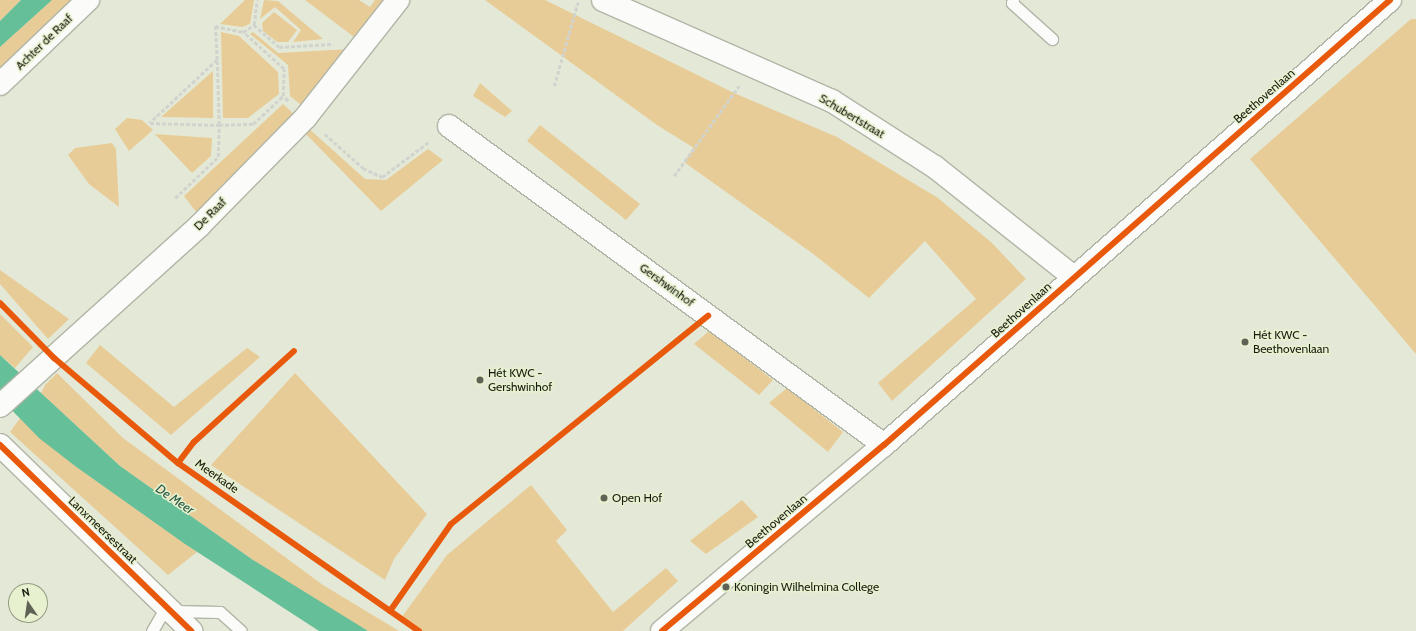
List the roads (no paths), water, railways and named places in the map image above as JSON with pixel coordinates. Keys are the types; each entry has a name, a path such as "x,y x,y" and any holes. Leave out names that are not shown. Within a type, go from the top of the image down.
{"street":[{"name":"Achter de Raaf","path":"0,84 88,0"},
{"name":"De Raaf","path":"1,405 200,225 301,123 398,0"},
{"name":"Schubertstraat","path":"603,0 832,101 935,167 1074,277"},
{"name":"Beethovenlaan","path":"662,631 884,445 1390,0"},
{"name":"Gershwinhof","path":"449,126 884,445"},
{"name":"Lanxmeersestraat","path":"0,445 191,631"}],"lane":[{"path":"1013,0 1012,3 1052,39"},
{"path":"152,631 168,609 220,612 240,631"}],"place":[{"name":"Hét KWC - Beethovenlaan","path":"1245,342"},
{"name":"Hét KWC - Gershwinhof","path":"480,380"},
{"name":"Open Hof","path":"604,498"},
{"name":"Koningin Wilhelmina College","path":"726,587"}],"water label":[{"name":"De Meer","path":"175,499"}]}
